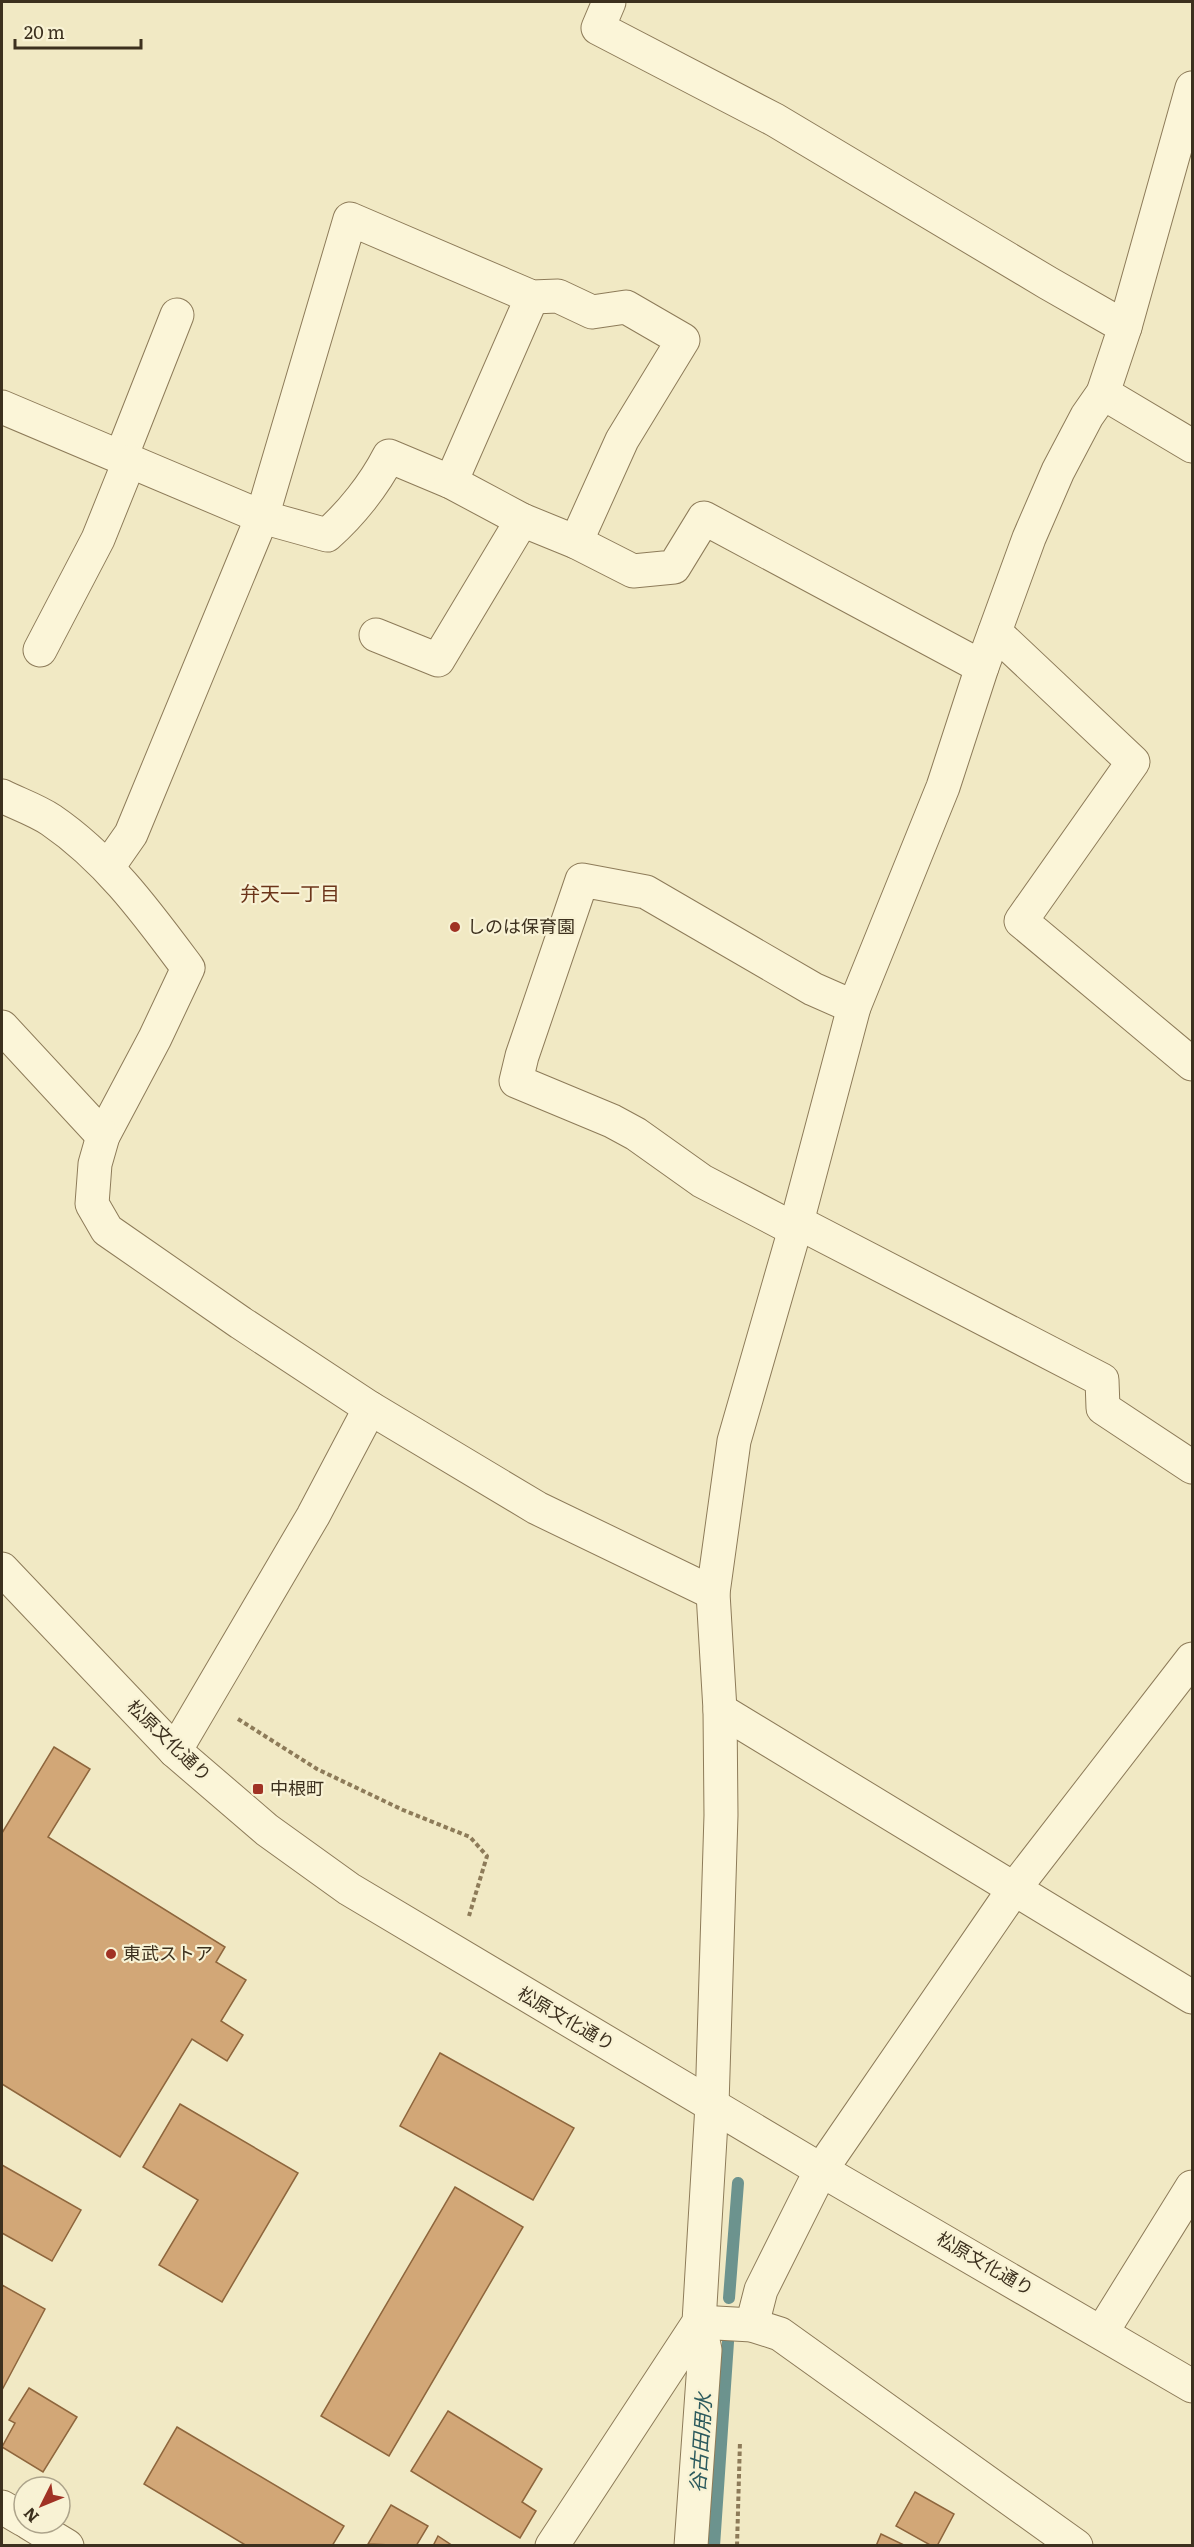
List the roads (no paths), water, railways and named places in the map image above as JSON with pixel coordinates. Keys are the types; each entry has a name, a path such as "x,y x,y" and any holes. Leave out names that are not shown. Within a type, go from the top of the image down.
{"street":[{"path":"609,2 598,28 775,120 1125,327"},
{"path":"691,2546 705,2350 699,2322 712,2105 721,1815 720,1710 713,1593 734,1441 854,1007 943,788 982,667 1029,538 1058,471 1087,416 1103,393 1125,327 1192,88"},
{"path":"108,867 131,834 262,517 350,219 532,297 558,296 592,312 626,307 683,340 622,440 576,542"},
{"path":"451,482 532,297"},
{"path":"40,650 98,539 177,315"},
{"path":"1103,393 1192,446"},
{"path":"2,407 262,517 327,535 379,476 389,456 451,482 522,520 576,542 633,571 675,567 704,518 982,667"},
{"path":"376,635 438,660 522,520"},
{"path":"995,632 1133,762 1021,921 1192,1064"},
{"path":"2,796 49,819 83,844 108,867 148,914 188,968 155,1038 103,1136 95,1164 92,1204 107,1230 241,1323 370,1408 537,1508 713,1593"},
{"path":"854,1007 813,989 646,892 582,880 522,1056 516,1081 612,1121 636,1134 702,1181 795,1225 1102,1380 1103,1408 1192,1467"},
{"path":"2,1027 103,1136"},
{"path":"175,1751 313,1516 370,1408"},
{"name":"松原文化通り","path":"2,1569 175,1751 267,1830 349,1889 821,2170 1192,2386"},
{"path":"752,2325 761,2290 821,2170 1014,1889 1192,1659"},
{"path":"720,1710 1192,1997"},
{"path":"1102,2332 1192,2187"},
{"path":"699,2322 752,2325 780,2334 1076,2546"},
{"path":"552,2546 699,2322"},
{"path":"48,2535 67,2546"}],"waterway":[{"name":"谷古田用水","path":"729,2298 738,2183"},
{"name":"谷古田用水","path":"714,2546 728,2342"}],"place":[{"name":"しのは保育園","path":"455,927"},
{"name":"中根町","path":"258,1789"},
{"name":"東武ストア","path":"111,1954"}],"district":[{"name":"弁天一丁目","path":"290,894"}]}
